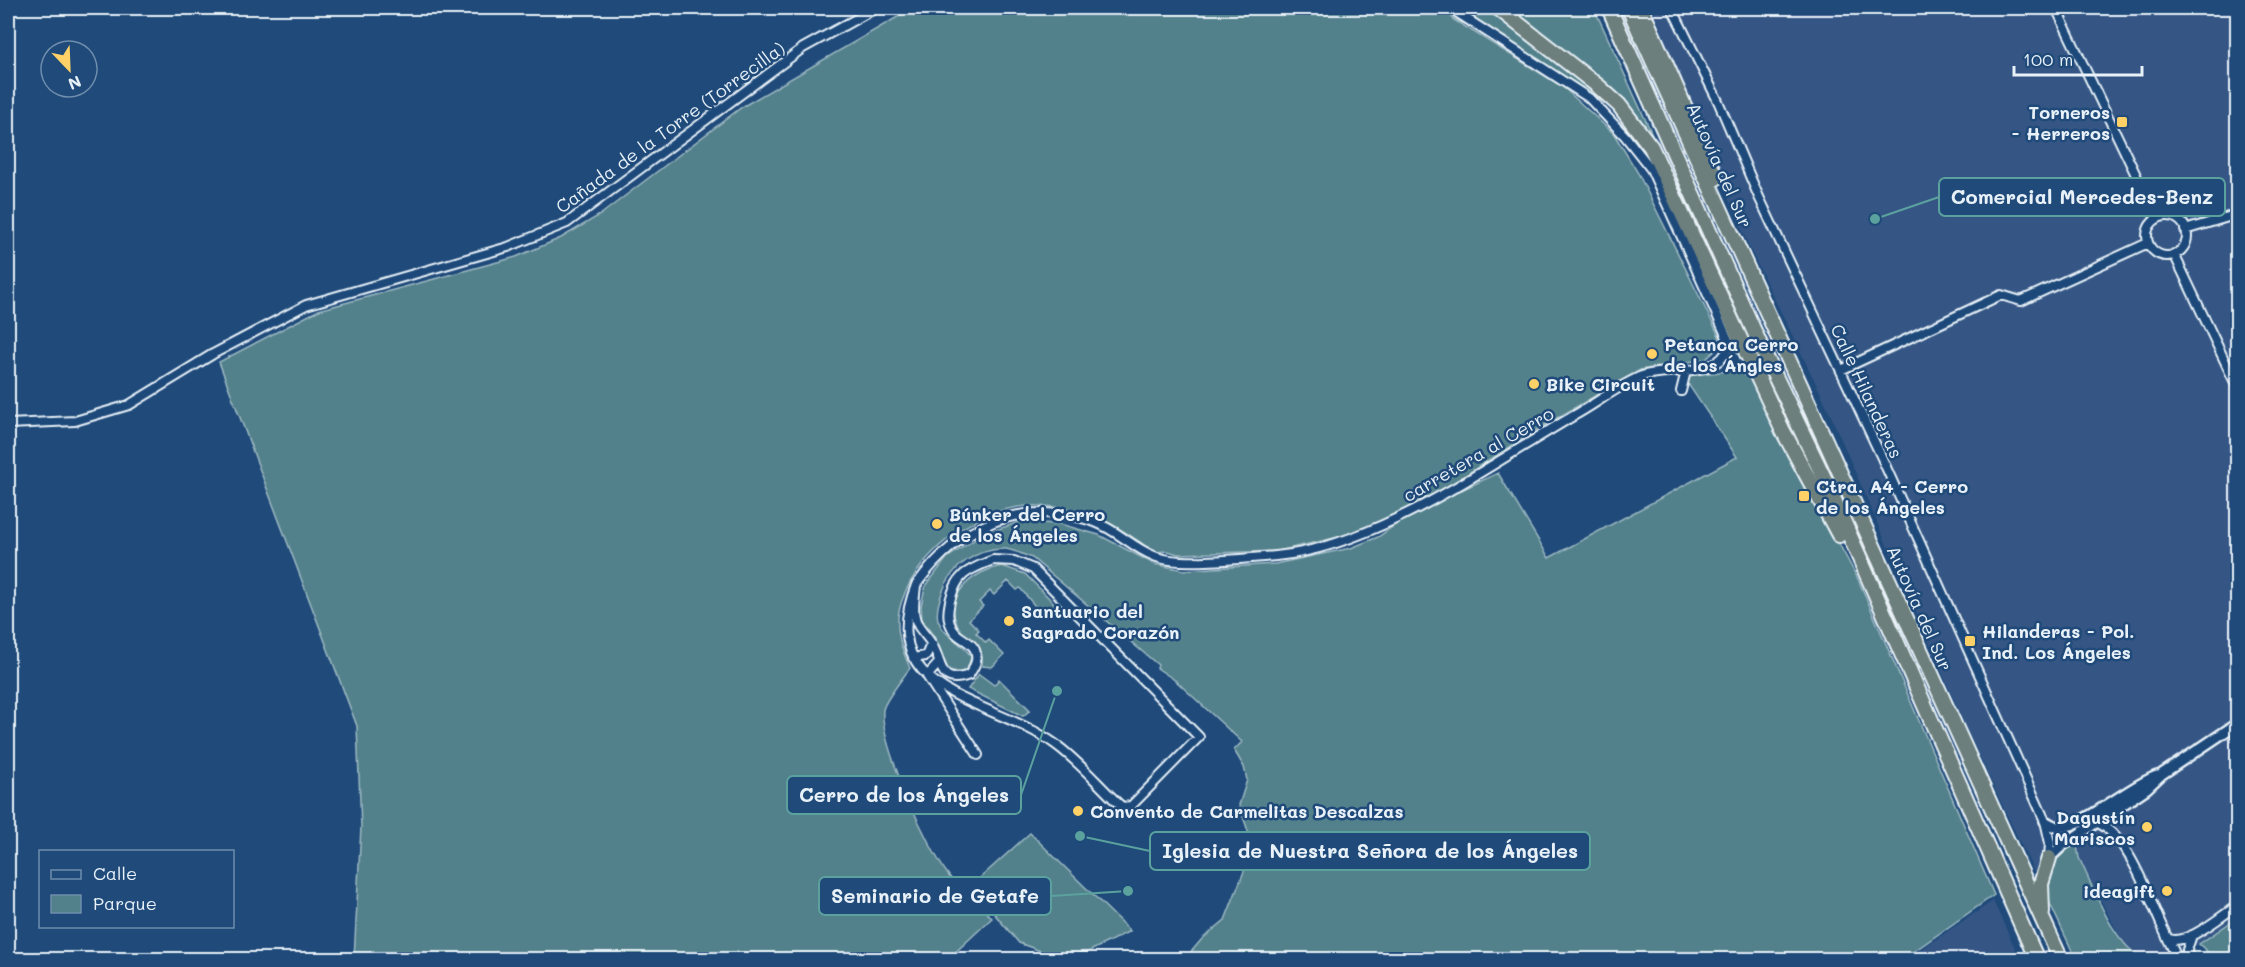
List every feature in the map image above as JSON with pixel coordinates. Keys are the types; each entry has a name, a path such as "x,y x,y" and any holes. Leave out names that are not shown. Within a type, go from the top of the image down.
{"highway":[{"path":"1498,8 1599,86 1619,105 1651,147 1782,429 1846,547 1871,585"},
{"name":"Autovía del Sur","path":"1609,8 1871,585 2037,960"},
{"name":"Autovía del Sur","path":"1629,8 2061,960"},
{"path":"1641,8 1719,185 1727,224"},
{"path":"1648,8 1659,48"},
{"path":"2042,918 2041,884 2049,858"}],"street":[{"name":"Cañada de la Torre (Torrecilla)","path":"8,424 75,421 129,405 213,354 306,305 508,247 567,223 803,48 876,8"},
{"name":"carretera al Cerro","path":"916,585 949,547 977,527 1005,516 1056,514 1095,522 1127,538 1154,556 1183,561 1279,556 1333,543 1402,516 1642,376 1716,365 1726,356 1730,344 1651,169 1625,136 1588,98 1450,8"},
{"name":"Calle Hilanderas","path":"1672,8 1718,101 1758,195 1841,370 2044,821 2050,843 2049,858"},
{"path":"2056,8 2157,219"},
{"path":"2185,230 2238,214"},
{"path":"2174,218 2185,230 2186,241 2174,254 2161,255 2148,243 2147,232 2157,219 2174,218"},
{"path":"1841,370 2001,295 2021,301 2148,243"},
{"path":"2174,254 2234,371 2238,389"},
{"path":"1681,392 1686,371"},
{"path":"916,585 914,609 917,625 931,644 941,671 948,677 958,679 969,675 976,659 970,642 958,637 952,629 948,614 954,583 969,569 993,560 1014,561 1033,569 1199,737 1131,806 1122,807 1055,744 956,695 927,676"},
{"path":"916,585 907,607 905,633 913,658 978,755"},
{"path":"913,658 926,656 931,644"},
{"path":"927,676 939,664"},
{"path":"2049,858 2162,774 2238,723"},
{"path":"2044,821 2055,827 2064,827 2095,811 2142,781 2162,774"},
{"path":"2095,811 2098,823 2115,834 2126,851 2167,938 2180,960"},
{"path":"2167,938 2179,941 2192,935 2238,905"},
{"path":"2188,960 2187,950 2192,935"}],"shaded area":[{"path":"1653,8 2237,8 2238,918 2199,944 2166,953 2154,959 2142,959 2127,950 2079,858 2077,846 2065,852 2044,880 2036,876 1967,730 1825,402 1751,251 1703,138"},
{"path":"1993,901 2020,959 1908,959 1923,948"}],"green space":[{"path":"913,8 1594,8 1652,134 1520,48 1451,18 1563,87 1614,134 1638,173 1720,338 1716,350 1706,359 1640,370 1538,429 1402,516 1343,536 1278,551 1178,554 1168,551 1153,552 1125,532 1094,517 1061,508 1027,506 1006,509 986,516 947,539 916,572 906,591 899,611 898,626 902,647 910,668 890,695 883,710 889,747 907,795 929,843 953,881 992,918 947,960 354,959 361,827 357,726 219,362 319,310 516,257 561,238 600,215 742,107"},
{"path":"1737,370 1751,380 1858,579 1994,895 1903,959 1185,959 1202,939 1225,920 1250,856 1248,831 1239,805 1247,780 1244,767 1234,750 1242,742 1176,681 1157,668 1158,665 1032,558 1019,553 1006,549 995,549 975,555 966,560 946,583 937,617 945,631 964,647 971,657 968,667 961,673 946,669 934,636 922,620 921,606 925,587 947,558 983,534 1020,522 1060,524 1099,535 1154,564 1184,570 1275,564 1351,548 1378,537 1412,513 1498,473 1549,558 1737,457 1688,384 1686,376"},
{"path":"1002,566 1025,574 1055,604 1043,616 1020,588 1017,590 1008,581 994,595 990,591 979,602 983,606 969,620 979,630 976,633 986,643 989,640 1004,655 992,667 982,666 980,650 957,624 954,603 964,585 973,578 992,568"},
{"path":"979,674 994,685 999,679 1030,710 1023,716 968,689"},
{"path":"1030,833 1130,931 1088,952 1054,956 1019,943 971,886"},
{"path":"2077,846 2079,858 2112,927 2121,940 2142,959 2076,959 2045,893 2051,871 2058,857 2069,848"},
{"path":"2237,918 2237,959 2215,959 2199,944"}],"place":[{"name":"Torneros - Herreros","path":"2122,122"},
{"name":"Comercial Mercedes-Benz","path":"1875,219"},
{"name":"Petanca Cerro de los Ángles","path":"1652,354"},
{"name":"Bike Circuit","path":"1534,384"},
{"name":"Ctra. A4 - Cerro de los Ángeles","path":"1804,496"},
{"name":"Búnker del Cerro de los Ángeles","path":"937,524"},
{"name":"Santuario del Sagrado Corazón","path":"1009,621"},
{"name":"Hilanderas - Pol. Ind. Los Ángeles","path":"1970,641"},
{"name":"Cerro de los Ángeles","path":"1057,691"},
{"name":"Convento de Carmelitas Descalzas","path":"1078,811"},
{"name":"Dagustín Mariscos","path":"2147,827"},
{"name":"Iglesia de Nuestra Señora de los Ángeles","path":"1080,836"},
{"name":"Seminario de Getafe","path":"1128,891"},
{"name":"ideagift","path":"2167,891"}]}
